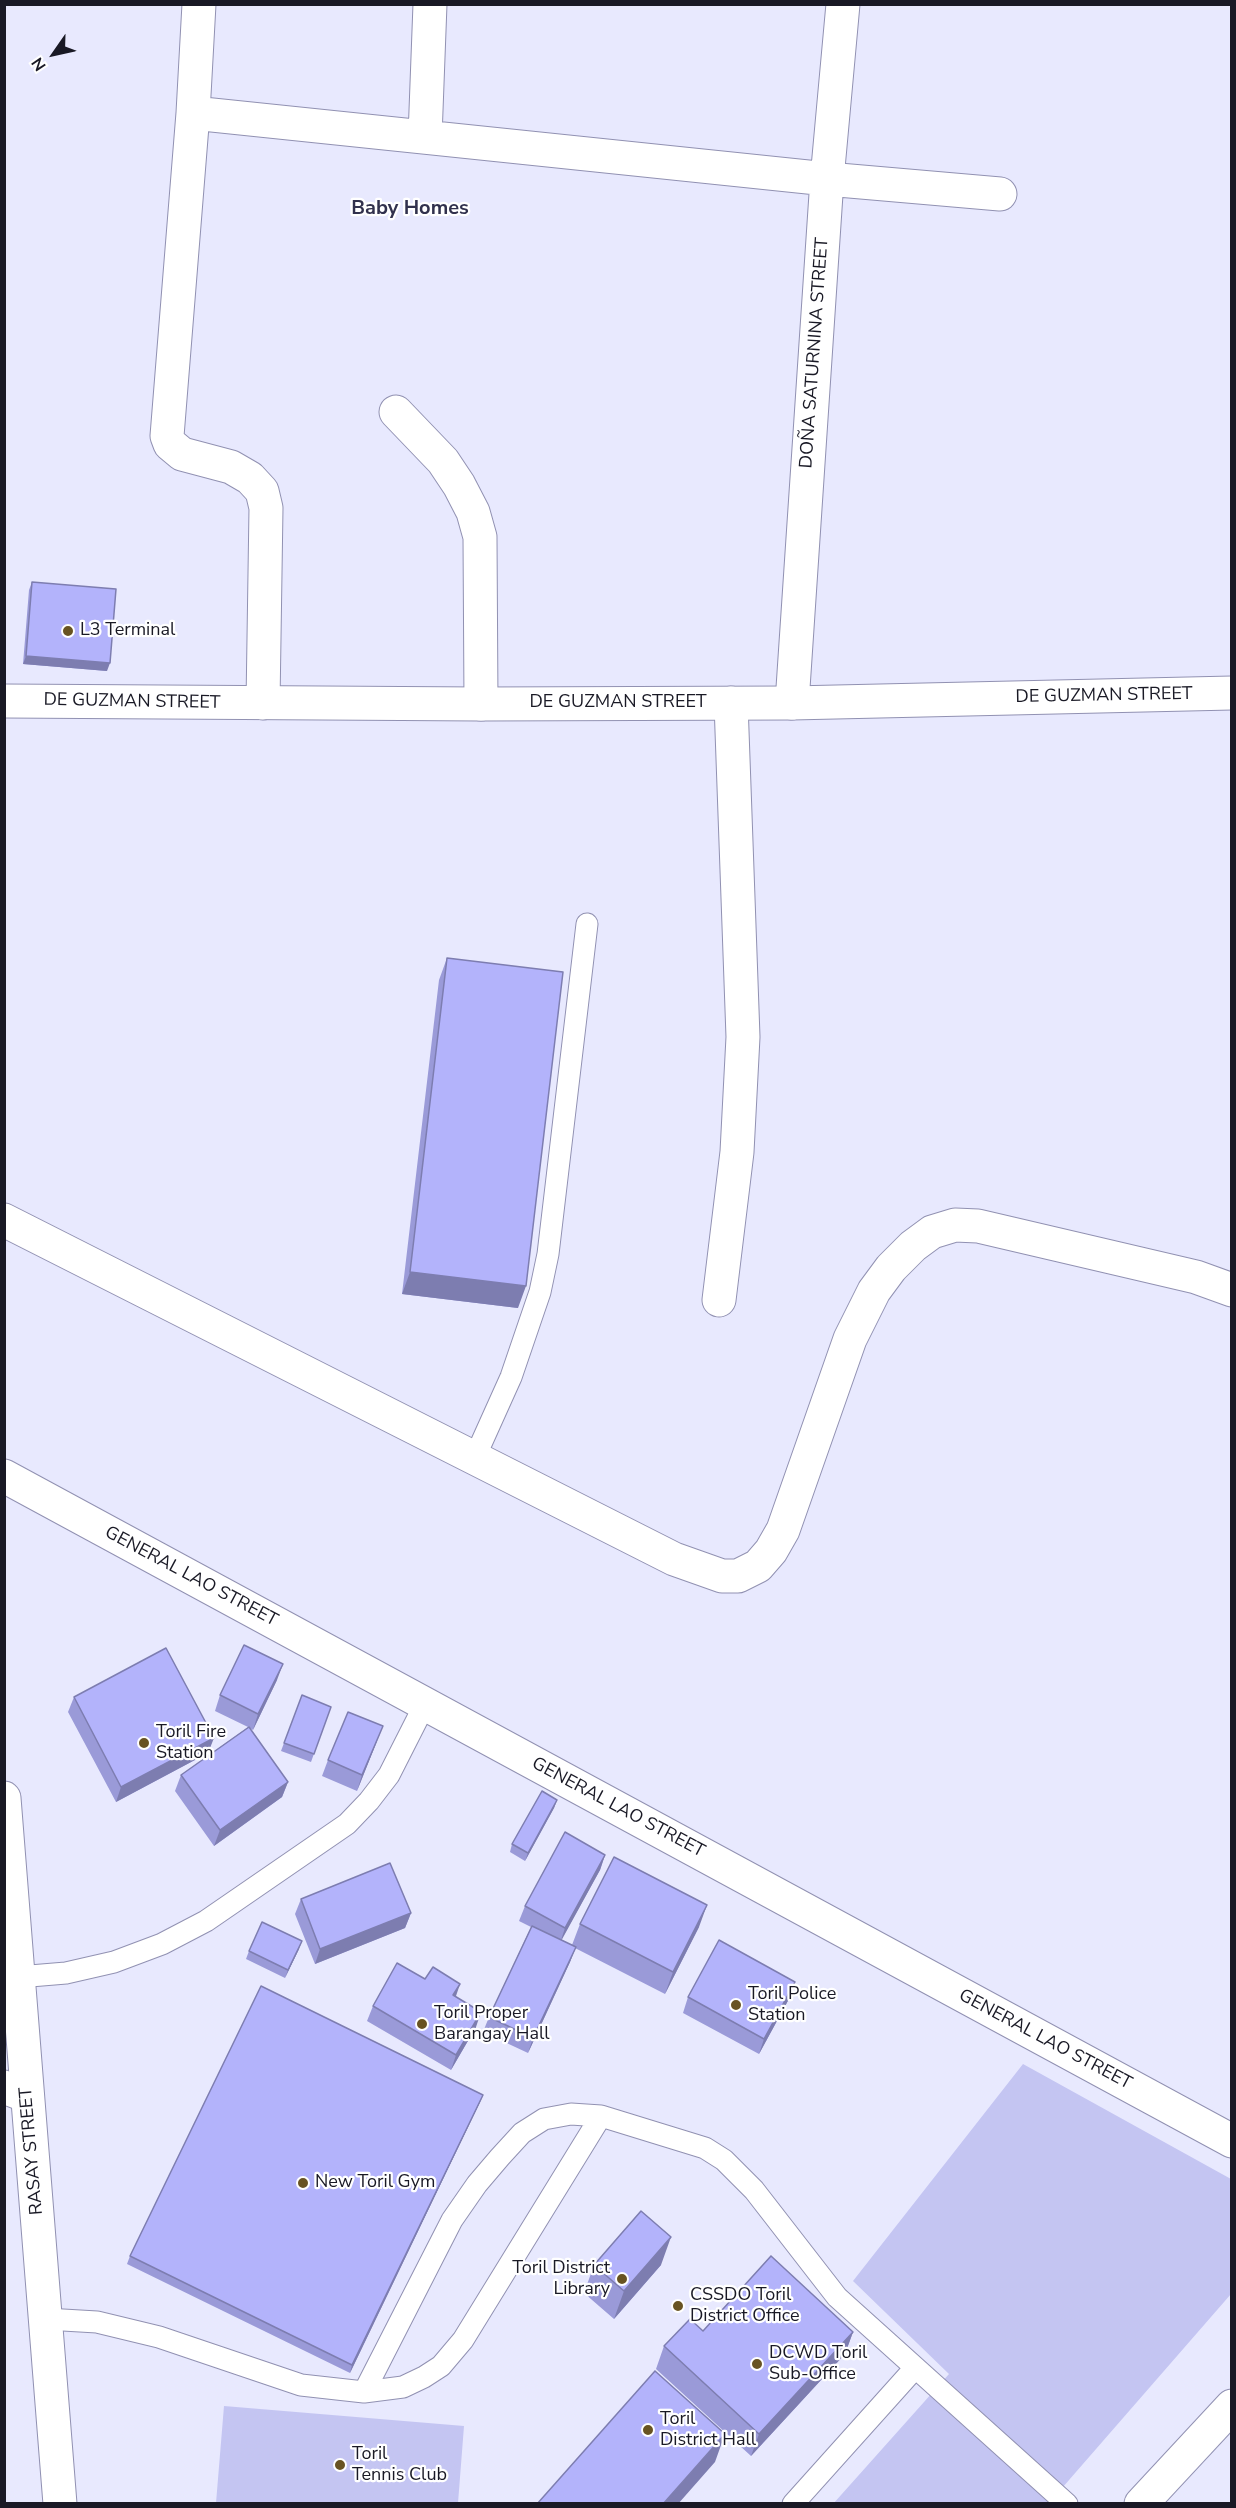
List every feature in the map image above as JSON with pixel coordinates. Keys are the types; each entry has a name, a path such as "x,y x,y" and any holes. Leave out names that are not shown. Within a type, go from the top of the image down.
{"street":[{"path":"199,4 193,113 167,436 170,444 182,454 231,467 250,478 262,491 266,508 263,703"},
{"path":"425,137 430,4"},
{"name":"DOÑA SATURNINA STREET","path":"792,703 827,179 843,4"},
{"path":"193,113 827,179 1000,194"},
{"path":"396,412 442,461 459,485 473,512 480,537 482,704"},
{"name":"DE GUZMAN STREET","path":"4,701 792,703 1232,693"},
{"path":"719,1300 737,1152 743,1037 730,703"},
{"path":"4,1220 475,1456 674,1559 722,1576 738,1576 758,1566 771,1551 783,1530 850,1339 874,1292 891,1268 913,1246 932,1232 955,1225 978,1226 1196,1277 1232,1290"},
{"name":"GENERAL LAO STREET","path":"4,1476 1232,2141"},
{"name":"RASAY STREET","path":"4,1798 18,1977 16,2091 46,2319 60,2504"},
{"path":"1141,2504 1232,2406"}],"lane":[{"path":"475,1456 511,1377 540,1292 550,1242 587,924"},
{"path":"18,1977 66,1973 114,1962 162,1944 206,1921 347,1824 369,1801 389,1774 425,1704"},
{"path":"364,2392 452,2220 477,2184 500,2157 522,2133 544,2119 571,2114 602,2116 705,2148 724,2160 754,2190 837,2297 1067,2504"},
{"path":"46,2319 97,2322 159,2337 301,2385 364,2392 403,2387 441,2366 463,2340 602,2116"},
{"path":"793,2504 915,2368"}],"shaded area":[{"path":"1023,2064 1231,2179 1231,2294 1049,2503 833,2504 949,2374 853,2281"},
{"name":"Toril Tennis Club","path":"224,2406 464,2426 458,2503 216,2503"}],"building":[{"name":"L3 Terminal","path":"32,582 116,589 110,663 26,656"},
{"path":"447,958 563,972 526,1286 410,1272"},
{"path":"244,1645 283,1664 258,1714 220,1695"},
{"name":"Toril Fire Station","path":"166,1648 214,1738 121,1787 74,1697"},
{"path":"302,1695 331,1707 314,1754 284,1743"},
{"path":"348,1712 383,1726 362,1775 328,1760"},
{"path":"249,1727 288,1782 220,1830 181,1775"},
{"path":"542,1791 557,1800 528,1853 512,1844"},
{"path":"565,1832 605,1855 565,1928 525,1906"},
{"path":"614,1857 707,1905 673,1972 580,1924"},
{"path":"390,1863 411,1913 320,1949 301,1899"},
{"path":"262,1922 302,1941 288,1970 249,1951"},
{"path":"532,1926 576,1947 533,2038 489,2017"},
{"name":"Toril Police Station","path":"719,1940 795,1982 764,2039 688,1997"},
{"name":"Toril Proper Barangay Hall","path":"397,1963 425,1979 433,1967 460,1984 453,1995 481,2012 456,2055 373,2006"},
{"name":"New Toril Gym","path":"261,1986 483,2095 352,2365 130,2256"},
{"path":"641,2211 671,2237 624,2291 594,2265"},
{"path":"771,2256 853,2332 759,2434 664,2346 690,2319 703,2331"},
{"name":"Toril District Hall","path":"655,2371 725,2434 663,2504 537,2504"}],"place":[{"name":"L3 Terminal","path":"68,631"},
{"name":"Toril Fire Station","path":"144,1743"},
{"name":"Toril Police Station","path":"736,2005"},
{"name":"Toril Proper Barangay Hall","path":"422,2024"},
{"name":"New Toril Gym","path":"303,2183"},
{"name":"Toril District Library","path":"622,2279"},
{"name":"CSSDO Toril District Office","path":"678,2306"},
{"name":"DCWD Toril Sub-Office","path":"757,2364"},
{"name":"Toril District Hall","path":"648,2430"},
{"name":"Toril Tennis Club","path":"340,2465"}],"district":[{"name":"Baby Homes","path":"410,209"}]}
